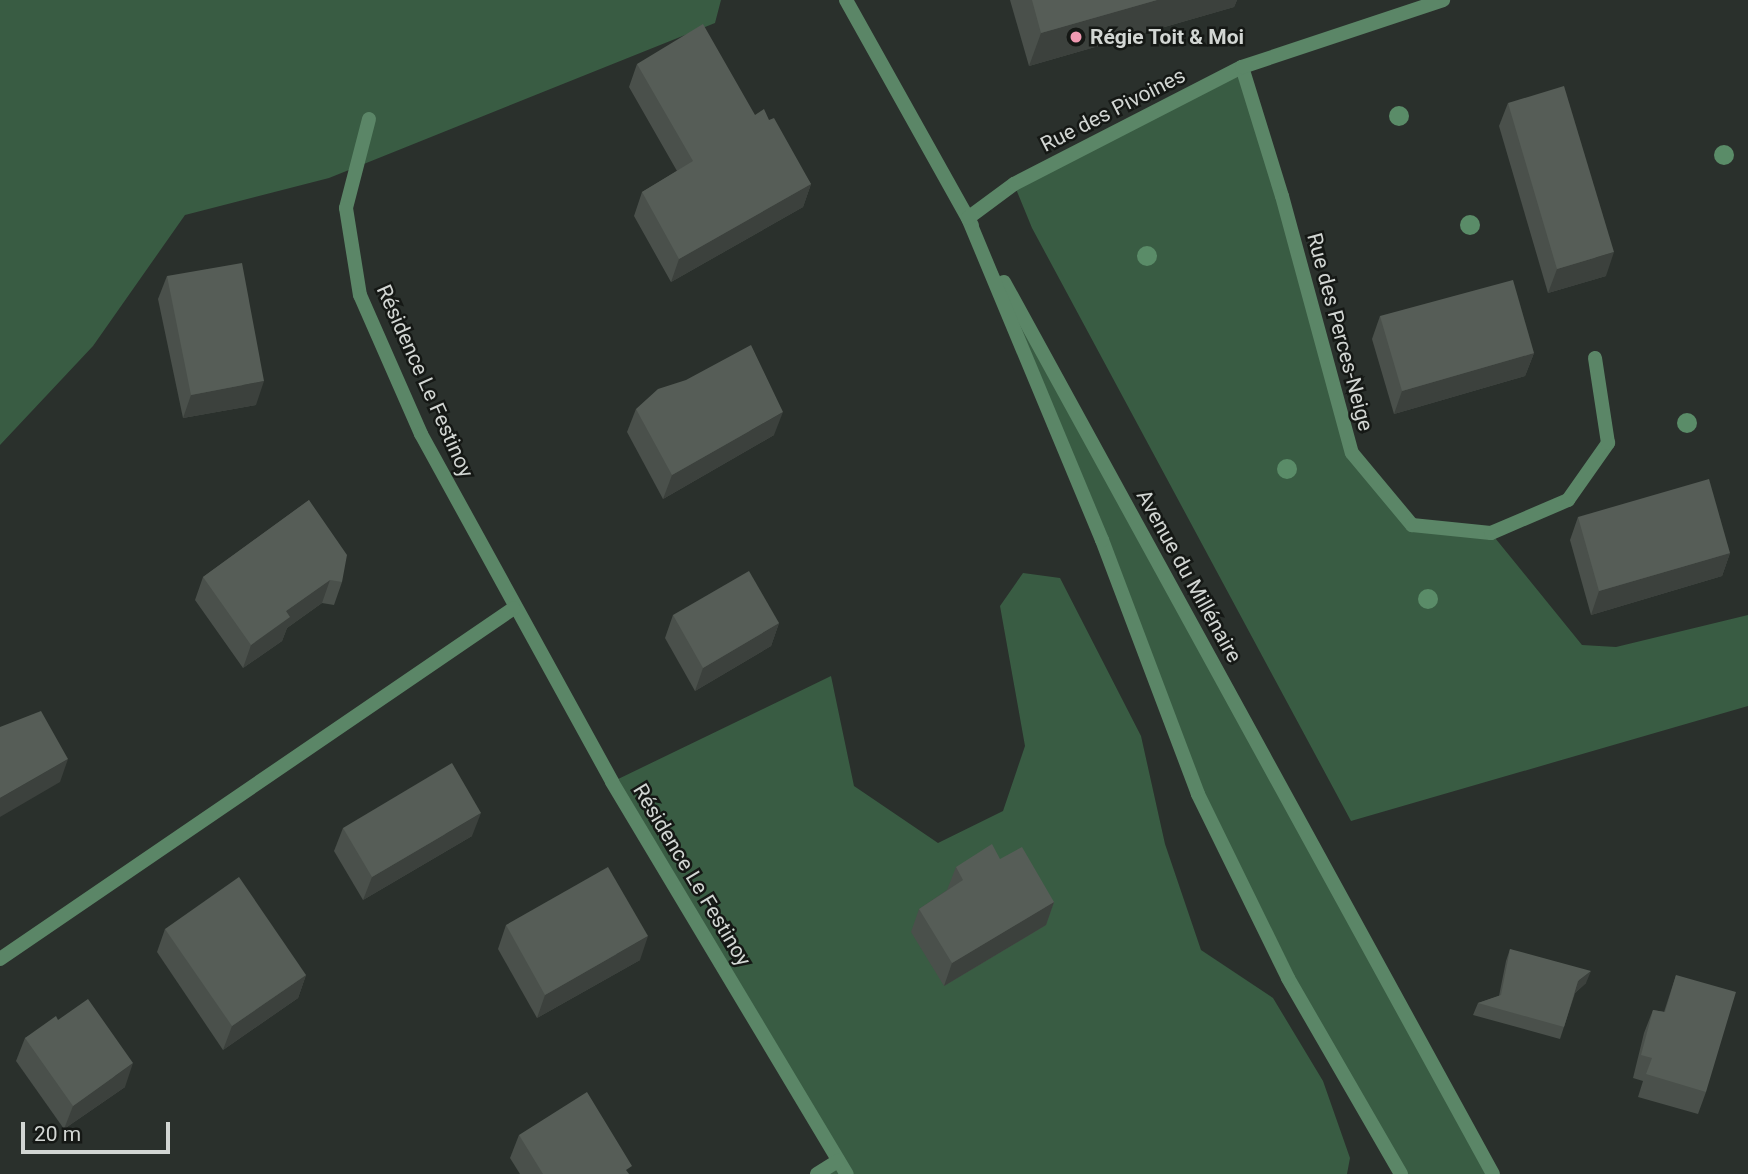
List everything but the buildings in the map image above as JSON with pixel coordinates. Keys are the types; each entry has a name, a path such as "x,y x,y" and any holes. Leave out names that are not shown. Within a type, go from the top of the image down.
{"street":[{"name":"Avenue du Millénaire","path":"846,0 1493,1174"},
{"name":"Rue des Pivoines","path":"968,218 1014,184 1242,67 1443,0"},
{"name":"Rue des Perces-Neige","path":"1242,67 1282,196 1352,453 1412,525 1491,533 1568,500 1608,443 1595,358"},
{"name":"Résidence Le Festinoy","path":"369,119 346,208 360,295 421,435 612,782 847,1174"},
{"path":"968,218 1102,540 1198,794 1288,978 1401,1174"},
{"path":"0,959 514,608"},
{"path":"817,1174 838,1160"}],"green space":[{"path":"0,0 721,0 715,23 329,178 185,215 93,346 0,445"},
{"path":"1242,67 1352,453 1412,525 1491,533 1582,645 1616,647 1748,615 1748,706 1351,821 1032,228 1014,184"},
{"path":"968,218 1493,1174 1401,1174 1288,978 1198,794"},
{"path":"1023,573 1060,578 1141,736 1165,844 1201,950 1273,998 1323,1081 1350,1158 1347,1174 817,1174 838,1161 612,782 831,676 854,786 938,843 1003,811 1025,746 1000,606"}],"place":[{"name":"Régie Toit & Moi","path":"1076,37"}]}
